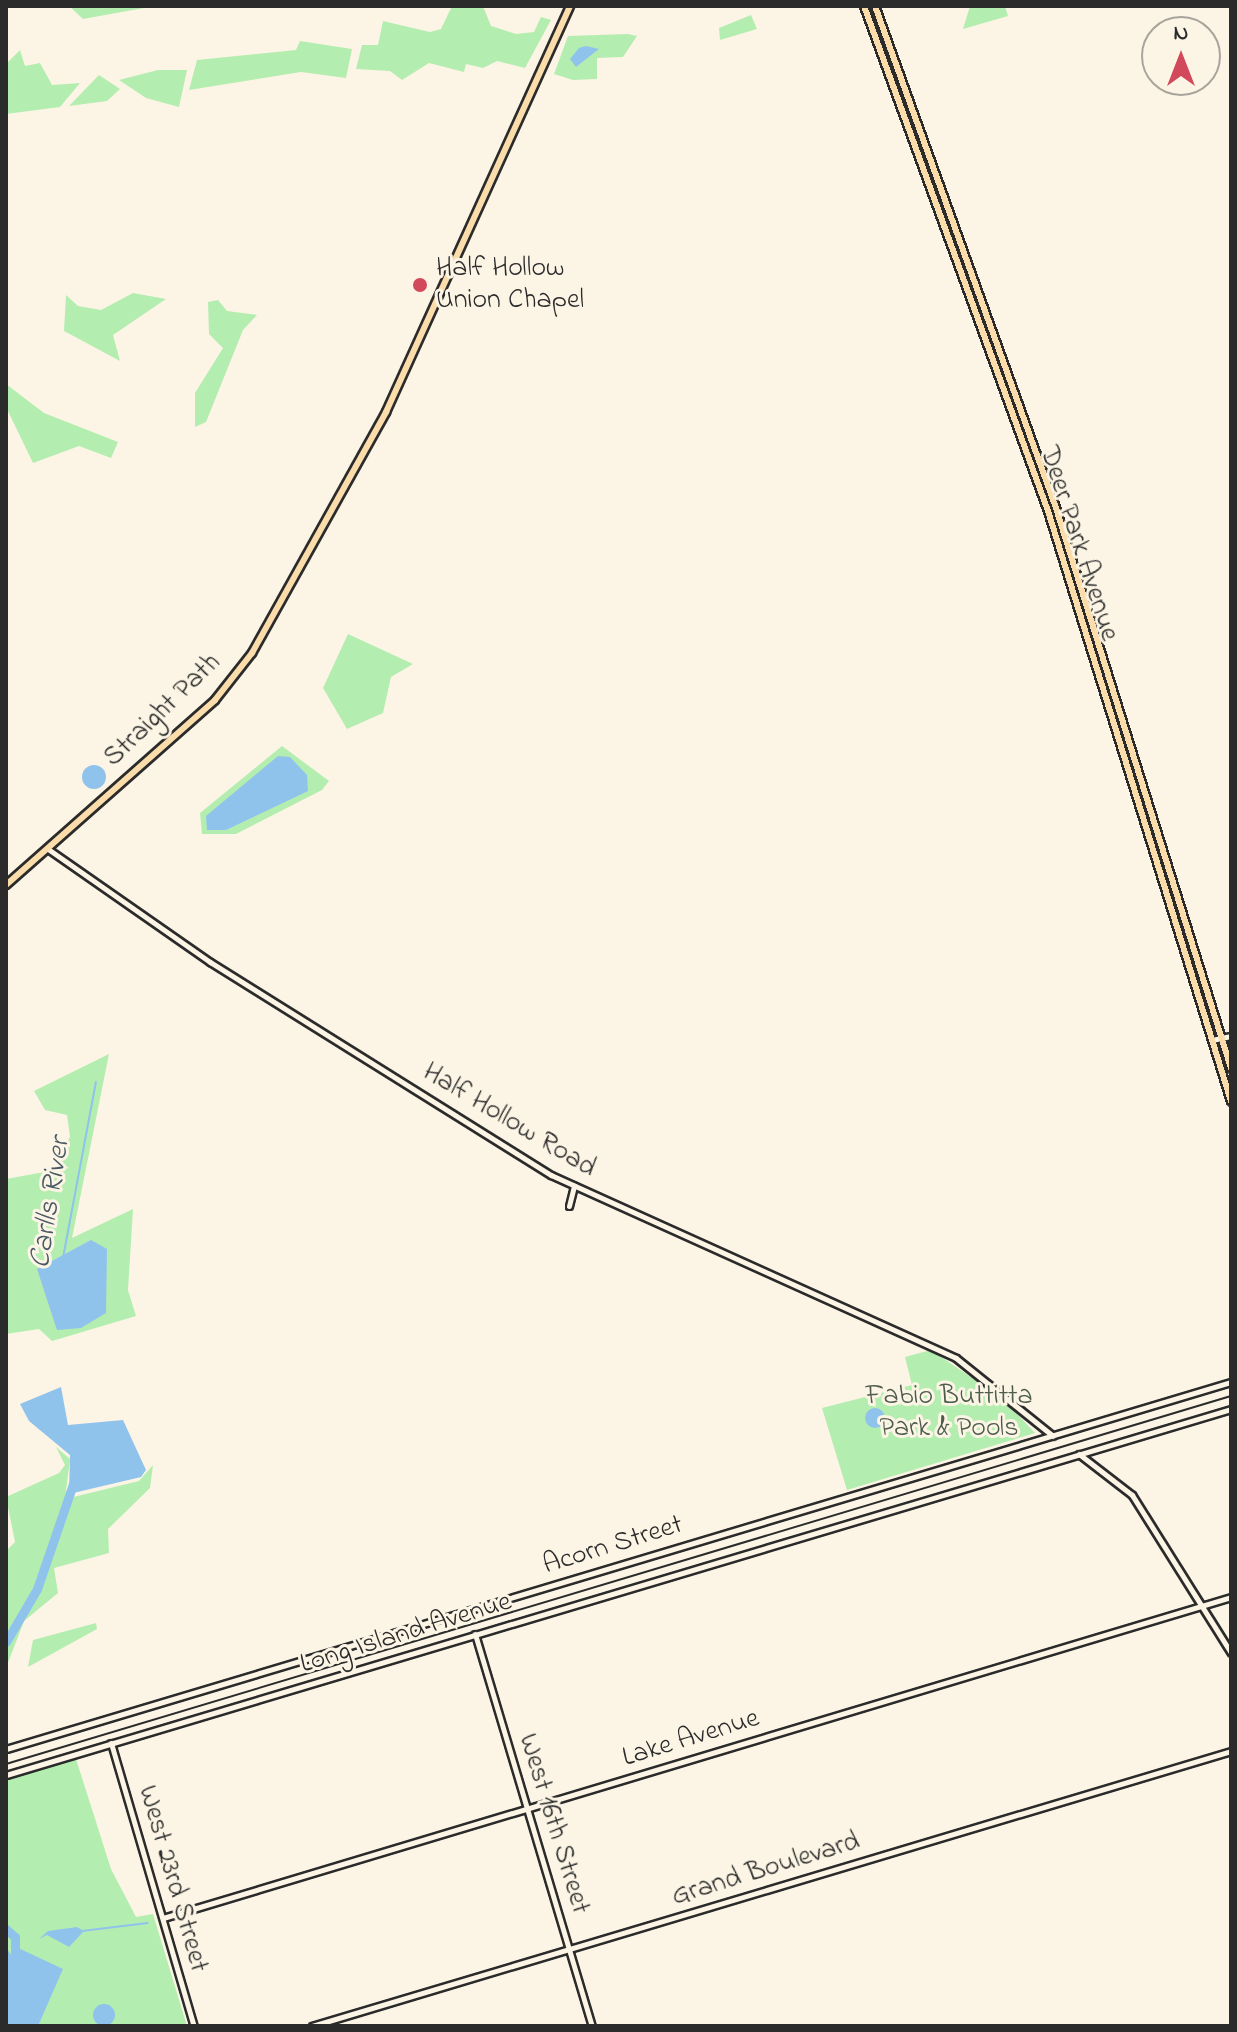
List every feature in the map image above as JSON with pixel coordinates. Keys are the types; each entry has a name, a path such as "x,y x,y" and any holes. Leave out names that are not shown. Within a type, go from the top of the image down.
{"main road":[{"name":"Straight Path","path":"6,885 232,680 363,457 570,6"},
{"name":"Deer Park Avenue","path":"864,6 1048,511 1231,1101"},
{"name":"Deer Park Avenue","path":"875,6 1056,508 1231,1068"}],"street":[{"name":"Half Hollow Road","path":"48,849 210,962 574,1186 775,1270 956,1358 1053,1436"},
{"path":"1212,1040 1231,1036"},
{"path":"569,1206 574,1186"},
{"name":"Acorn Street","path":"6,1749 1231,1382"},
{"name":"Long Island Avenue","path":"6,1775 1231,1409"},
{"path":"1079,1454 1132,1495 1231,1653"},
{"name":"Lake Avenue","path":"163,1918 1231,1597"},
{"name":"West 16th Street","path":"475,1634 592,2026"},
{"name":"West 23rd Street","path":"111,1743 194,2026"},
{"name":"Grand Boulevard","path":"312,2026 1231,1751"}],"green space":[{"path":"69,6 120,8 155,6 83,19"},
{"path":"452,6 483,6 491,26 516,34 534,32 541,17 551,20 525,68 497,61 483,68 466,64 464,72 429,63 402,80 390,71 356,69 362,45 378,45 383,21 430,32 441,29"},
{"path":"970,6 1005,6 1008,16 963,29"},
{"path":"751,15 757,29 720,40 719,28"},
{"path":"568,36 637,36 623,57 597,58 597,79 573,80 554,74"},
{"path":"300,41 352,49 346,78 301,72 189,90 197,60 296,50"},
{"path":"20,50 25,66 40,63 52,85 80,83 60,107 6,114 6,64"},
{"path":"158,70 187,70 179,107 146,98 119,80"},
{"path":"99,75 120,89 107,101 69,106"},
{"path":"133,293 166,299 113,335 120,361 64,331 66,295 78,306 101,310"},
{"path":"218,300 227,311 257,315 243,330 206,422 195,427 195,393 223,348 209,334 208,302"},
{"path":"6,384 44,413 118,442 111,458 79,446 33,463 6,407"},
{"path":"348,634 413,664 391,677 383,713 347,729 323,688"},
{"path":"282,746 329,781 322,790 236,834 202,834 200,813"},
{"path":"109,1054 72,1238 133,1209 128,1290 136,1316 52,1341 39,1329 6,1334 6,1179 50,1171 70,1137 67,1115 45,1110 34,1091"},
{"name":"Fabio Buttitta Park & Pools","path":"931,1350 1003,1399 1035,1433 847,1490 822,1408 912,1385 905,1357"},
{"path":"56,1447 70,1459 65,1499 139,1481 153,1465 150,1488 108,1529 109,1553 54,1568 58,1593 24,1621 6,1668 6,1551 15,1542 6,1497 59,1473 65,1465"},
{"path":"96,1623 97,1629 28,1667 33,1640"},
{"path":"76,1759 111,1869 136,1917 153,1914 187,2026 6,2026 6,1779"}],"water":[{"path":"579,48 599,49 576,67 570,59"},
{"path":"278,756 290,757 307,775 308,791 226,830 207,830 206,816"},
{"path":"94,765 103,768 106,777 103,786 94,789 85,786 82,777 85,768"},
{"path":"91,1240 107,1249 106,1313 81,1328 57,1330 37,1269"},
{"path":"61,1387 68,1425 123,1420 146,1470 141,1477 69,1494 70,1455 29,1421 20,1404"},
{"path":"875,1408 882,1411 885,1418 882,1425 875,1428 868,1425 865,1418 868,1411"},
{"path":"77,1927 84,1931 69,1947 47,1935 39,1939 48,1931"},
{"path":"14,1946 63,1969 38,2026 6,2026 6,1947 13,1958"},
{"path":"104,2004 112,2007 115,2015 112,2023 104,2026 96,2023 93,2015 96,2007"}],"waterway":[{"name":"Carlls River","path":"63,1258 96,1082"},
{"name":"Carlls River","path":"6,1642 37,1589 73,1484"},
{"path":"82,1931 148,1923"},
{"name":"Carlls River","path":"6,1929 15,1937 15,1957"}],"railway":[{"path":"6,1764 1231,1396"}],"place":[{"name":"Half Hollow Union Chapel","path":"420,285"}]}
